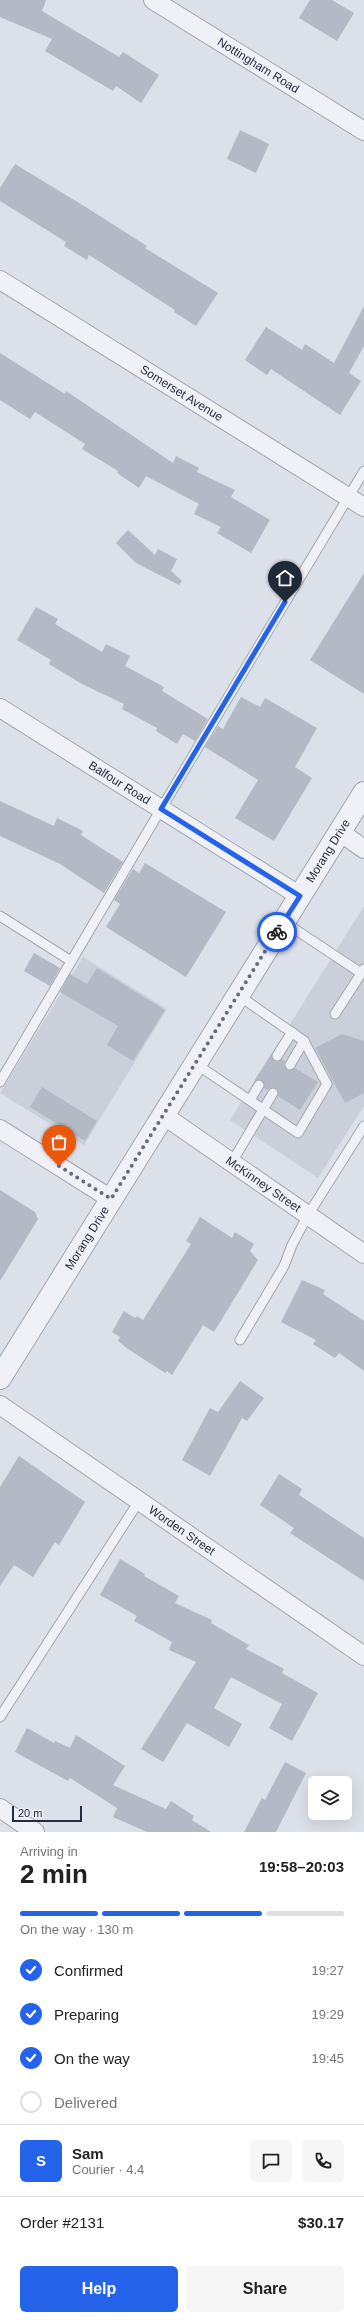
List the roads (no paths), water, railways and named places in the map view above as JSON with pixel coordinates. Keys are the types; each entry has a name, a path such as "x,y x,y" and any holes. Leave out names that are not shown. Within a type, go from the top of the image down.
{"street":[{"name":"Nottingham Road","path":"153,0 364,131"},
{"name":"Somerset Avenue","path":"0,280 364,508"},
{"name":"Balfour Road","path":"0,708 300,896"},
{"name":"Morang Drive","path":"0,1378 364,793"},
{"path":"340,832 364,849"},
{"name":"McKinney Street","path":"163,1115 364,1254"},
{"path":"0,1129 111,1199"},
{"name":"Worden Street","path":"0,1405 364,1656"},
{"path":"0,1808 34,1832"}],"lane":[{"path":"0,1082 161,809 364,471"},
{"path":"0,916 71,961"},
{"path":"284,922 363,971 335,1014"},
{"path":"196,1064 298,1133 327,1084 304,1041 238,994"},
{"path":"277,1056 292,1032"},
{"path":"290,1065 304,1041"},
{"path":"250,1100 259,1084"},
{"path":"232,1162 273,1093"},
{"path":"240,1340 284,1266 292,1245 308,1215 364,1126"},
{"path":"0,1717 139,1501"}]}
